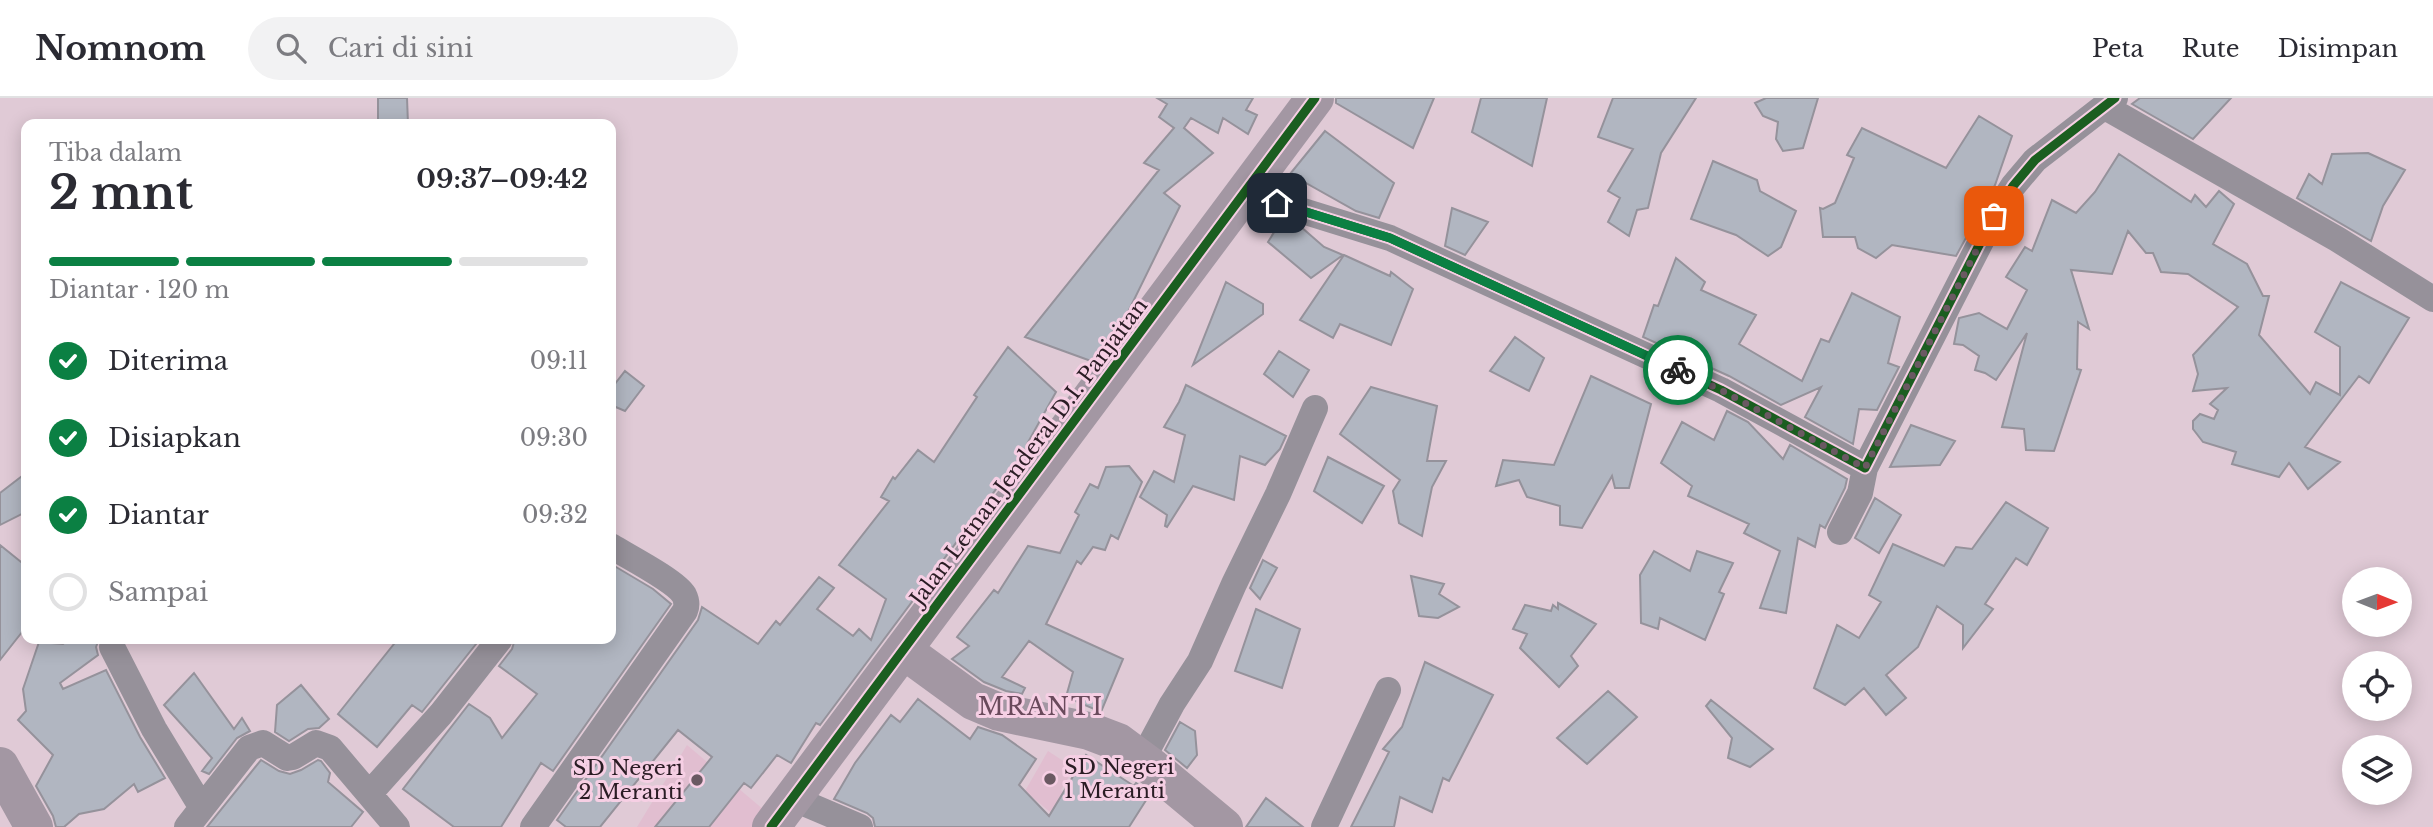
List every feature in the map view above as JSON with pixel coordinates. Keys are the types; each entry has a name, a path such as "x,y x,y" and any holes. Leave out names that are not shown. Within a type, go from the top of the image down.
{"street":[{"name":"Jalan Letnan Jenderal D.I. Panjaitan","path":"781,813 1315,98"},
{"path":"1840,533 1860,493 1865,468 1994,216 2013,186 2035,160 2110,103 2433,299"},
{"path":"1277,203 1390,238 1721,390 1865,468"},
{"path":"1142,760 1172,704 1200,661 1315,408"},
{"path":"533,827 685,611 687,604 684,595 675,586 616,549"},
{"path":"370,793 441,714 496,644"},
{"path":"112,647 154,729 194,818 249,748 257,743 267,744 286,758 293,757 316,743 330,748 370,793 388,824"},
{"path":"903,650 974,701 999,712 1089,731 1118,742 1224,827"},
{"path":"1324,827 1388,690"},
{"path":"0,766 34,827"},
{"path":"781,813 860,827"}],"shaded area":[{"name":"SD Negeri 2 Meranti","path":"687,745 770,815 760,827 637,827"},
{"name":"SD Negeri 1 Meranti","path":"1048,751 1074,768 1061,790 1089,812 1063,823 1025,791"}],"building":[{"path":"378,98 407,98 408,119 378,119"},
{"path":"1157,98 1253,98 1246,110 1257,115 1248,134 1223,118 1218,133 1191,118 1184,128 1213,153 1164,193 1180,206 1129,310 1091,361 1025,337 1159,170 1144,163 1174,128 1159,117 1167,104"},
{"path":"1336,98 1434,98 1413,148 1336,103"},
{"path":"1481,98 1547,98 1532,166 1472,132"},
{"path":"1613,98 1696,98 1661,153 1648,208 1637,210 1629,236 1608,222 1620,198 1608,191 1633,149 1598,137"},
{"path":"1766,98 1818,98 1803,148 1783,151 1776,139 1778,122 1763,116 1755,103"},
{"path":"2140,98 2231,98 2193,139 2132,104"},
{"path":"1979,116 2012,136 1995,185 1956,256 1892,245 1876,258 1858,248 1855,237 1823,237 1820,208 1835,203 1854,158 1847,155 1862,128 1946,168"},
{"path":"1325,131 1394,183 1379,218 1356,211 1290,174"},
{"path":"2368,153 2405,170 2383,206 2371,241 2297,198 2309,174 2322,184 2332,154"},
{"path":"2119,154 2191,202 2195,195 2206,207 2219,191 2234,204 2213,244 2247,264 2263,296 2269,296 2259,335 2310,394 2316,382 2340,395 2340,347 2315,332 2341,282 2409,318 2369,383 2359,376 2305,447 2340,462 2308,489 2289,463 2279,477 2232,464 2236,452 2203,442 2193,429 2193,421 2200,414 2214,419 2218,410 2210,404 2227,388 2193,391 2198,374 2193,355 2238,307 2188,274 2161,272 2153,253 2146,253 2128,231 2112,274 2071,270 2089,329 2078,322 2077,369 2081,370 2054,451 2026,450 2024,429 2002,427 2027,333 1996,380 1975,370 1979,356 1963,345 1954,344 1959,318 1979,313 2007,329 2027,290 2006,277 2025,247 2032,251 2052,200 2076,213 2095,192"},
{"path":"1713,161 1757,180 1760,191 1796,211 1781,247 1768,256 1736,235 1691,219"},
{"path":"1452,208 1488,222 1465,255 1445,246"},
{"path":"1281,221 1301,227 1324,247 1343,255 1311,278 1268,242"},
{"path":"1344,255 1390,276 1391,272 1413,289 1391,345 1340,324 1333,338 1300,320"},
{"path":"1676,258 1705,282 1701,290 1756,315 1739,344 1802,381 1821,339 1829,342 1852,293 1900,317 1888,363 1899,367 1877,410 1859,409 1853,444 1805,417 1821,387 1781,405 1729,376 1643,337 1654,305 1658,306"},
{"path":"1226,282 1263,304 1263,314 1193,365"},
{"path":"1515,337 1544,358 1529,391 1490,371"},
{"path":"1008,347 1056,392 1027,444 1029,445 820,725 816,723 791,763 777,755 751,788 744,783 709,827 655,827 712,757 678,730 600,827 566,827 557,820 698,620 702,607 758,644 776,621 780,625 819,577 834,588 817,609 853,636 859,629 871,640 886,599 839,565 889,501 881,497 893,477 895,479 918,450 934,462 977,397 974,395"},
{"path":"1279,351 1309,370 1293,397 1264,374"},
{"path":"625,371 644,386 625,411 616,407 616,383"},
{"path":"1591,376 1651,404 1629,488 1615,488 1612,476 1582,528 1560,525 1560,506 1527,497 1519,480 1496,486 1503,460 1554,465"},
{"path":"1186,385 1286,436 1280,449 1265,465 1240,456 1234,500 1193,486 1167,527 1167,515 1140,497 1154,471 1174,482 1185,435 1164,427"},
{"path":"1371,387 1437,406 1427,461 1446,461 1432,487 1422,536 1399,523 1393,491 1400,480 1340,434"},
{"path":"1727,411 1748,422 1783,459 1790,445 1847,479 1825,528 1820,525 1815,547 1798,538 1786,613 1760,608 1780,551 1744,533 1749,524 1688,496 1692,486 1661,463 1682,422 1714,440"},
{"path":"1911,425 1955,441 1940,465 1890,467"},
{"path":"1328,457 1384,486 1362,523 1314,491"},
{"path":"1129,466 1142,482 1118,539 1111,535 1105,550 1093,547 1081,564 1077,561 1046,624 1123,659 1101,712 1066,697 1073,672 1029,641 1002,677 1025,688 1022,694 984,682 952,659 969,646 957,637 994,590 998,593 1028,546 1060,553 1079,515 1075,512 1090,484 1098,488 1106,467"},
{"path":"21,477 21,514 0,525 0,493"},
{"path":"1875,498 1901,515 1879,553 1855,538"},
{"path":"2006,502 2048,528 2027,565 2016,558 1985,604 1993,609 1963,648 1963,625 1937,606 1918,647 1886,675 1906,698 1886,715 1864,688 1845,705 1814,688 1837,625 1859,638 1881,602 1869,595 1893,544 1944,566 1956,547 1972,549"},
{"path":"0,545 21,562 21,633 0,660"},
{"path":"1654,551 1690,571 1697,551 1733,563 1719,592 1724,594 1705,640 1660,618 1658,629 1641,623 1640,575"},
{"path":"1263,560 1277,568 1260,599 1250,588"},
{"path":"616,567 653,589 671,604 553,771 541,763 501,827 454,827 403,789 469,704 490,718 502,738 537,694 499,666 514,644 616,644"},
{"path":"1411,576 1444,584 1439,594 1459,607 1438,618 1419,616"},
{"path":"1558,603 1596,624 1571,656 1578,666 1559,687 1520,648 1527,634 1513,629 1525,605 1551,611 1553,605 1558,609"},
{"path":"1256,609 1300,629 1282,688 1235,671"},
{"path":"38,644 97,644 98,655 60,683 63,689 106,670 140,737 165,778 138,792 134,784 104,809 79,814 64,827 56,827 53,816 36,786 53,755 18,720 26,711 23,689"},
{"path":"394,644 476,644 422,712 412,705 377,747 338,714"},
{"path":"1425,662 1493,695 1449,781 1443,778 1432,812 1400,797 1394,827 1351,827 1389,752 1383,749 1402,727"},
{"path":"194,673 234,729 242,718 250,731 237,738 209,774 202,771 212,758 164,705"},
{"path":"301,685 329,719 319,728 308,729 289,741 275,732 277,705"},
{"path":"1608,691 1637,717 1587,764 1557,738"},
{"path":"918,699 970,739 978,727 1002,735 1036,759 1019,785 1049,816 1086,755 1134,786 1136,783 1150,794 1129,827 875,827 873,818 867,813 834,799 855,763 891,715 900,722"},
{"path":"1711,700 1773,749 1750,767 1728,758 1732,738 1706,706"},
{"path":"1180,722 1195,731 1197,755 1187,768 1165,750"},
{"path":"261,760 290,774 321,761 330,773 328,782 363,812 351,827 207,827"},
{"path":"1266,798 1303,827 1246,827"}],"cycle path":[{"path":"771,827 1315,98"},
{"path":"1277,203 1390,238 1721,390 1865,468 1994,216 2013,186 2035,160 2115,98"}],"way so far":[{"path":"1678,370 1721,390 1865,468 1994,216"}],"place":[{"name":"SD Negeri 1 Meranti","path":"1050,779"},
{"name":"SD Negeri 2 Meranti","path":"697,780"}],"district":[{"name":"MRANTI","path":"1041,706"}],"route":[{"path":"1277,203 1390,238 1678,370"}]}
